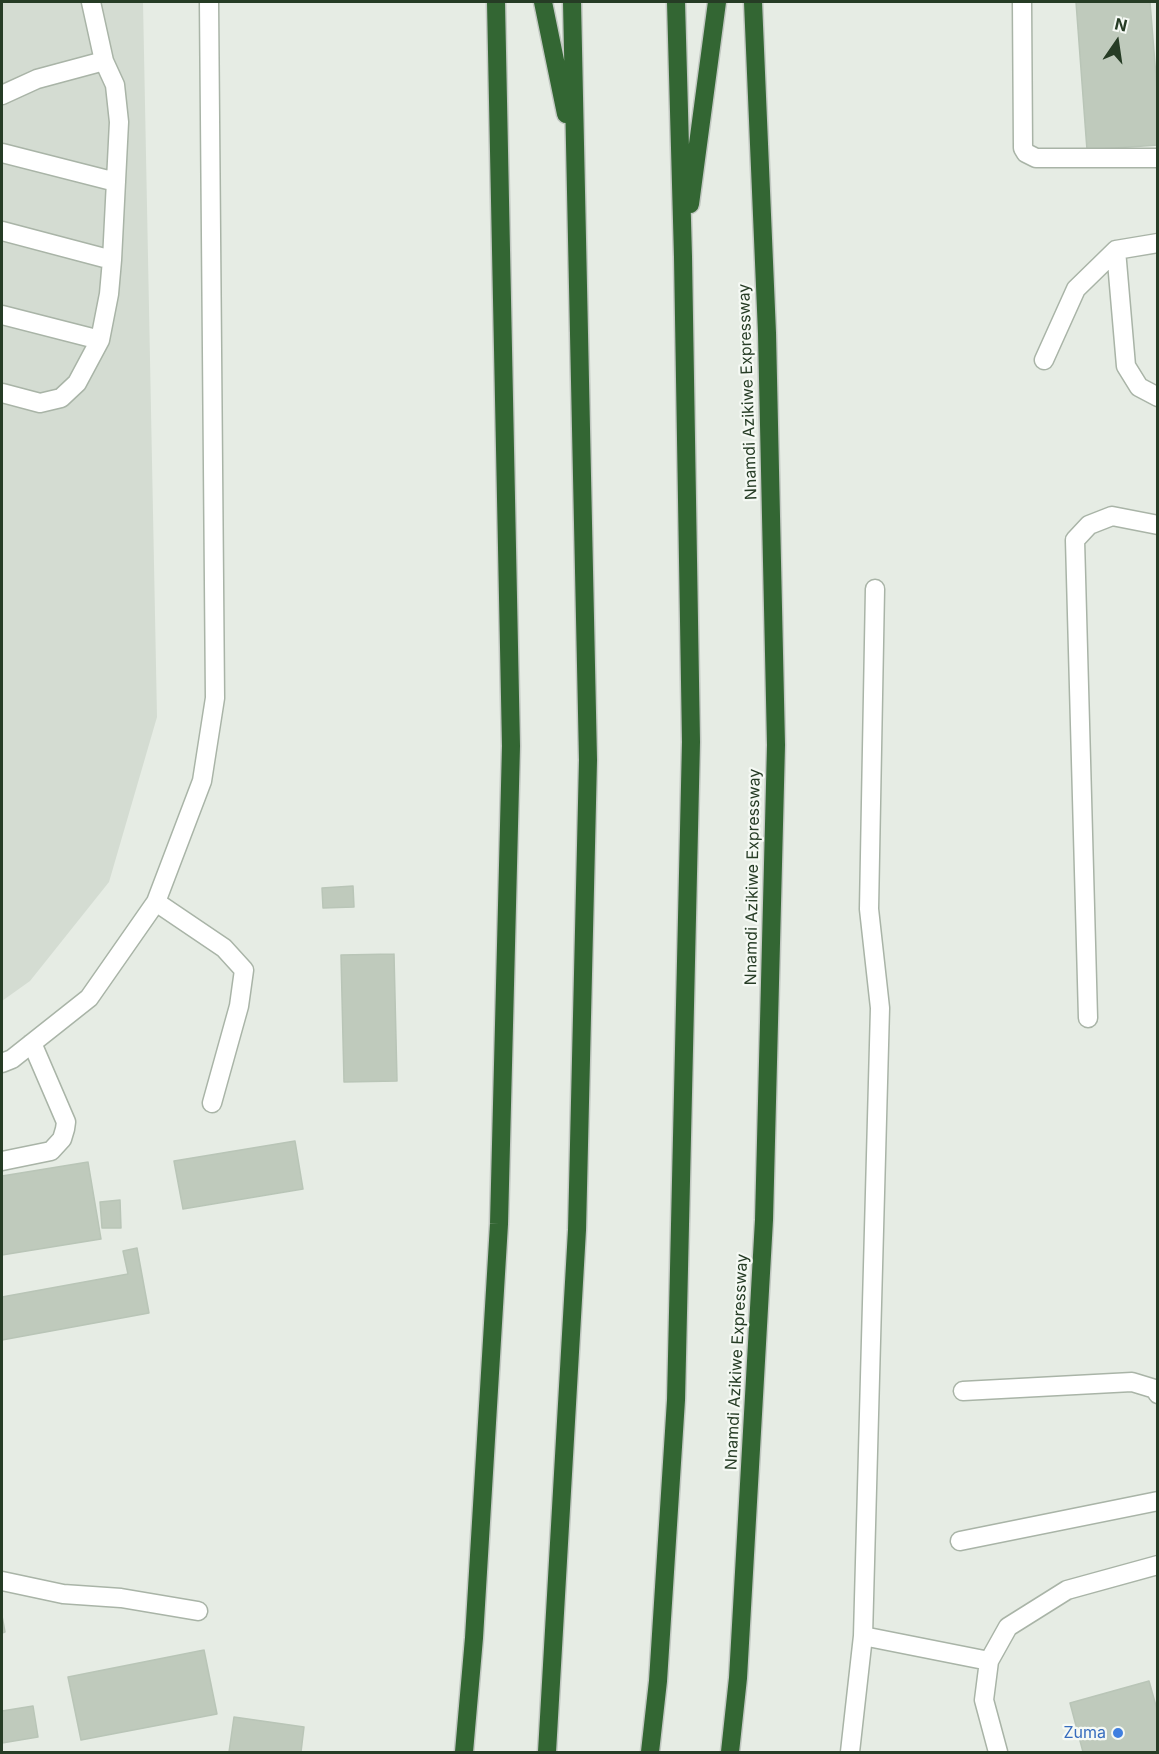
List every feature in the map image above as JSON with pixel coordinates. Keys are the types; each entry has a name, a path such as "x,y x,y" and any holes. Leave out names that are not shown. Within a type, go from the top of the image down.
{"highway":[{"path":"464,1752 474,1638 499,1224 511,746 496,2"},
{"path":"543,2 576,162"},
{"path":"547,1752 577,1230 588,760 572,2"},
{"path":"650,1752 658,1681 676,1400 691,742 683,257 676,2"},
{"path":"683,257 717,2"},
{"name":"Nnamdi Azikiwe Expressway","path":"730,1752 738,1678 764,1220 776,745 767,333 753,2"}],"street":[{"path":"2,393 40,403 61,398 77,383 100,340 109,294 112,260 118,113 115,85 104,61 91,2"},
{"path":"2,1063 12,1059 89,998 156,902 202,781 215,698 209,2"},
{"path":"1022,2 1023,148 1026,153 1036,158 1158,158"},
{"path":"2,95 37,79 104,61"},
{"path":"2,153 116,182"},
{"path":"2,231 112,260"},
{"path":"1044,360 1076,289 1116,250 1158,243"},
{"path":"1116,250 1126,366 1139,387 1158,397"},
{"path":"2,315 100,340"},
{"path":"1088,1018 1075,540 1089,525 1112,516 1158,525"},
{"path":"850,1752 863,1636 880,1008 869,909 875,589"},
{"path":"156,902 224,948 244,970 239,1006 212,1103"},
{"path":"2,1161 51,1151 62,1139 65,1129 66,1122 32,1043"},
{"path":"963,1391 1132,1382 1155,1389 1158,1394"},
{"path":"960,1541 1158,1500"},
{"path":"998,1752 984,1700 989,1661 1008,1627 1066,1590 1158,1565"},
{"path":"2,1581 63,1594 121,1598 198,1611"},
{"path":"863,1636 989,1661"}],"shaded area":[{"path":"2,2 143,2 157,717 109,882 30,981 2,1001"}],"building":[{"path":"1076,2 1150,2 1158,101 1158,145 1087,150"},
{"path":"353,886 354,907 323,908 322,888"},
{"path":"394,954 397,1081 344,1082 341,955"},
{"path":"295,1141 303,1189 183,1209 174,1161"},
{"path":"88,1162 101,1239 2,1255 2,1176"},
{"path":"120,1200 121,1228 102,1228 100,1202"},
{"path":"137,1248 149,1313 2,1340 2,1297 128,1274 123,1251"},
{"path":"2,1616 5,1632 2,1633"},
{"path":"204,1650 217,1714 81,1740 68,1677"},
{"name":"Zuma","path":"1149,1681 1158,1713 1158,1752 1083,1752 1070,1703"},
{"path":"33,1706 38,1737 2,1743 2,1711"},
{"path":"234,1717 304,1727 301,1752 229,1752"}],"place":[{"name":"Zuma","path":"1118,1733"}]}
